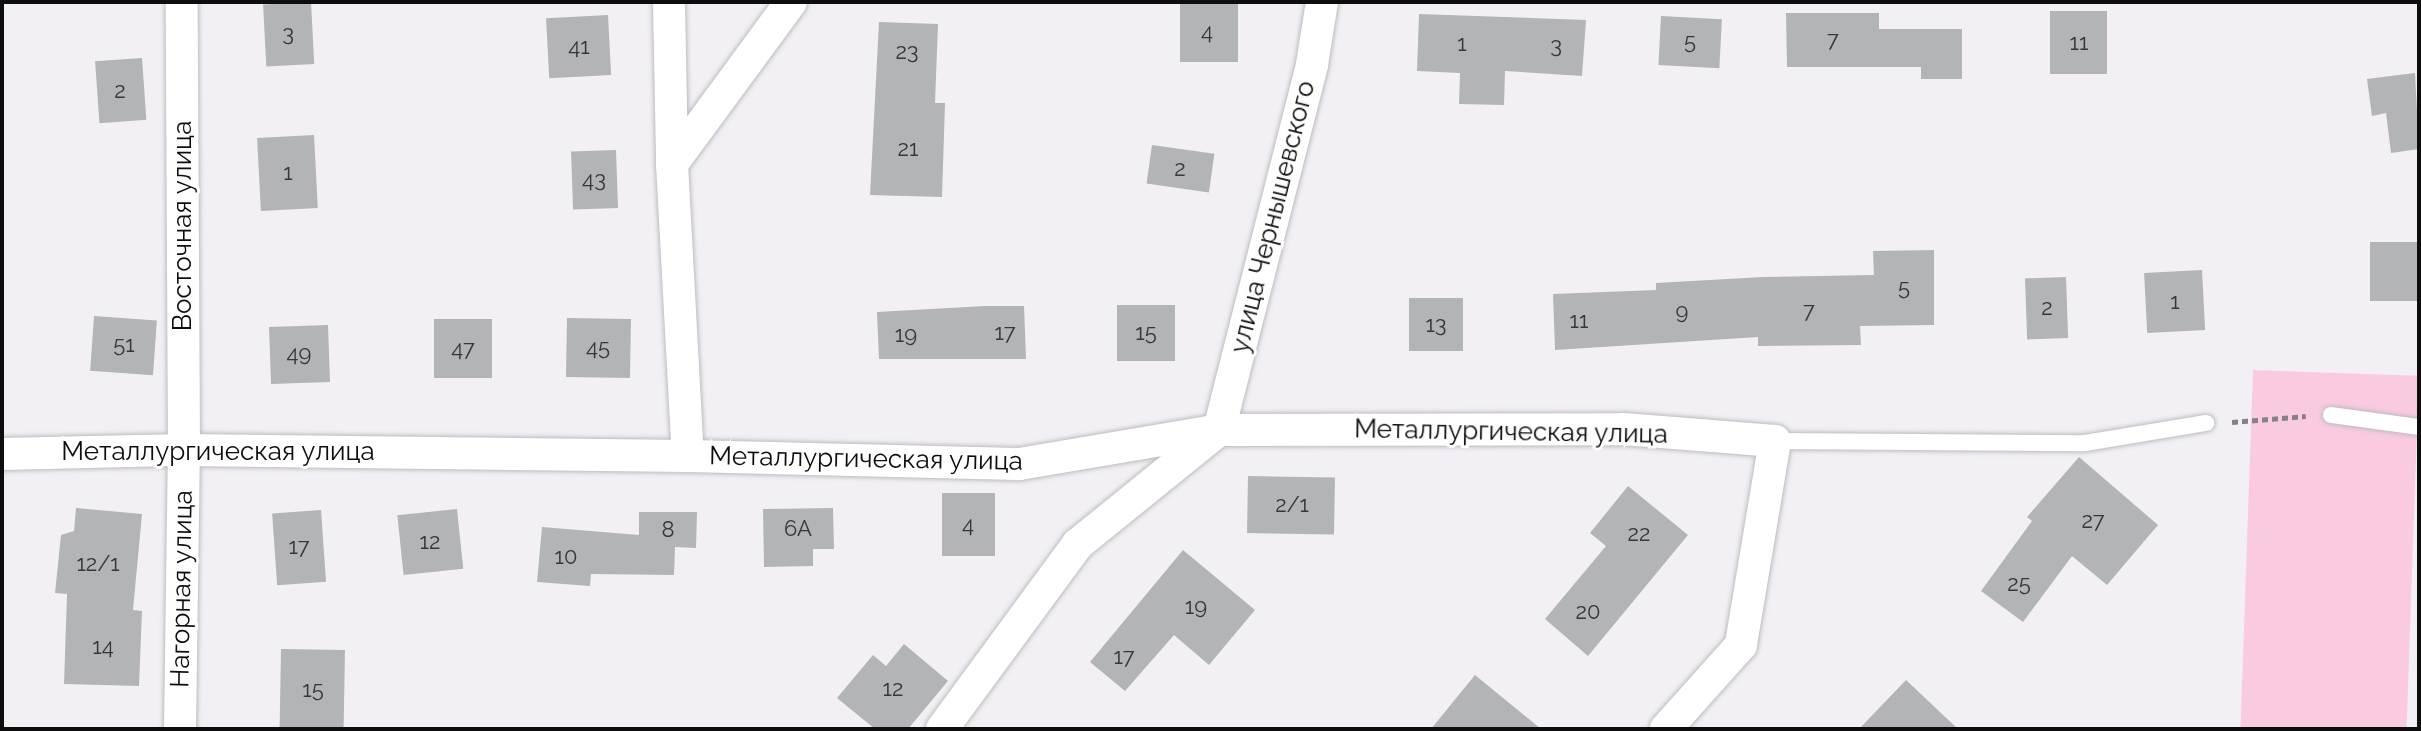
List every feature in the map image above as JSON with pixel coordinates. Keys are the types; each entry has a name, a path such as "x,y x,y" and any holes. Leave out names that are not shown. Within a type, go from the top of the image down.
{"street":[{"name":"Восточная улица","path":"182,2 184,450"},
{"path":"669,2 672,164 688,456"},
{"path":"672,164 791,2"},
{"name":"улица Чернышевского","path":"1219,430 1312,64 1322,2"},
{"name":"Металлургическая улица","path":"2,454 184,450 688,456 1019,464 1219,430 1623,429 1775,441"},
{"path":"942,729 1078,544 1219,430"},
{"path":"1666,729 1741,645 1775,441"},
{"name":"Нагорная улица","path":"180,729 184,450"}],"lane":[{"path":"2331,415 2419,427"},
{"path":"1775,441 2085,443 2206,423"}],"path":[{"path":"2206,423 2331,415"}],"shaded area":[{"path":"2253,370 2419,376 2407,729 2240,729"}],"building":[{"path":"311,2 314,64 266,66 263,5"},
{"path":"1180,2 1238,2 1238,62 1180,62"},
{"path":"2050,11 2107,11 2107,74 2050,74"},
{"path":"1786,13 1879,13 1879,29 1962,29 1962,79 1921,79 1921,67 1787,67"},
{"path":"1419,14 1586,20 1582,76 1505,71 1504,105 1459,104 1460,73 1417,71"},
{"path":"608,15 611,75 549,78 546,18"},
{"path":"1661,16 1722,19 1719,68 1658,65"},
{"path":"879,22 938,24 935,103 945,103 942,197 870,195"},
{"path":"142,58 146,120 99,123 95,61"},
{"path":"2415,73 2419,149 2391,153 2386,113 2372,116 2367,79"},
{"path":"314,135 318,208 261,211 257,138"},
{"path":"1152,145 1214,154 1209,192 1147,184"},
{"path":"616,150 618,208 573,210 571,152"},
{"path":"2370,242 2419,242 2419,301 2370,301"},
{"path":"1934,250 1934,325 1860,326 1861,345 1758,346 1758,337 1555,350 1553,294 1656,290 1656,283 1874,275 1873,251"},
{"path":"2202,270 2205,330 2147,333 2144,273"},
{"path":"2066,277 2068,338 2027,339 2025,278"},
{"path":"1409,298 1463,298 1463,351 1409,351"},
{"path":"1117,305 1175,305 1175,361 1117,361"},
{"path":"1024,306 1026,359 879,359 877,312"},
{"path":"94,316 157,320 153,375 90,371"},
{"path":"567,318 631,319 630,378 566,377"},
{"path":"434,319 492,319 492,378 434,378"},
{"path":"328,325 330,382 271,384 269,327"},
{"path":"2079,457 2158,525 2107,585 2072,556 2023,622 1981,591 2032,521 2027,517"},
{"path":"1248,476 1335,478 1334,535 1247,533"},
{"path":"1628,486 1688,535 1588,656 1545,619 1606,546 1590,533"},
{"path":"942,493 995,493 995,556 942,556"},
{"path":"76,508 142,514 133,610 142,611 139,686 64,684 67,594 55,593 61,535 74,531"},
{"path":"833,508 834,549 813,549 813,566 764,567 763,509"},
{"path":"457,509 463,569 404,575 397,515"},
{"path":"321,510 326,582 277,585 272,513"},
{"path":"639,512 697,512 696,548 675,547 674,575 591,574 590,586 537,582 542,527 639,535"},
{"path":"1183,550 1255,610 1209,665 1174,635 1125,691 1090,662"},
{"path":"904,644 948,681 908,729 875,729 837,698 873,655 886,666"},
{"path":"281,649 345,650 344,729 280,729"},
{"path":"1475,675 1541,729 1431,729"},
{"path":"1906,680 1958,729 1859,729"}]}
